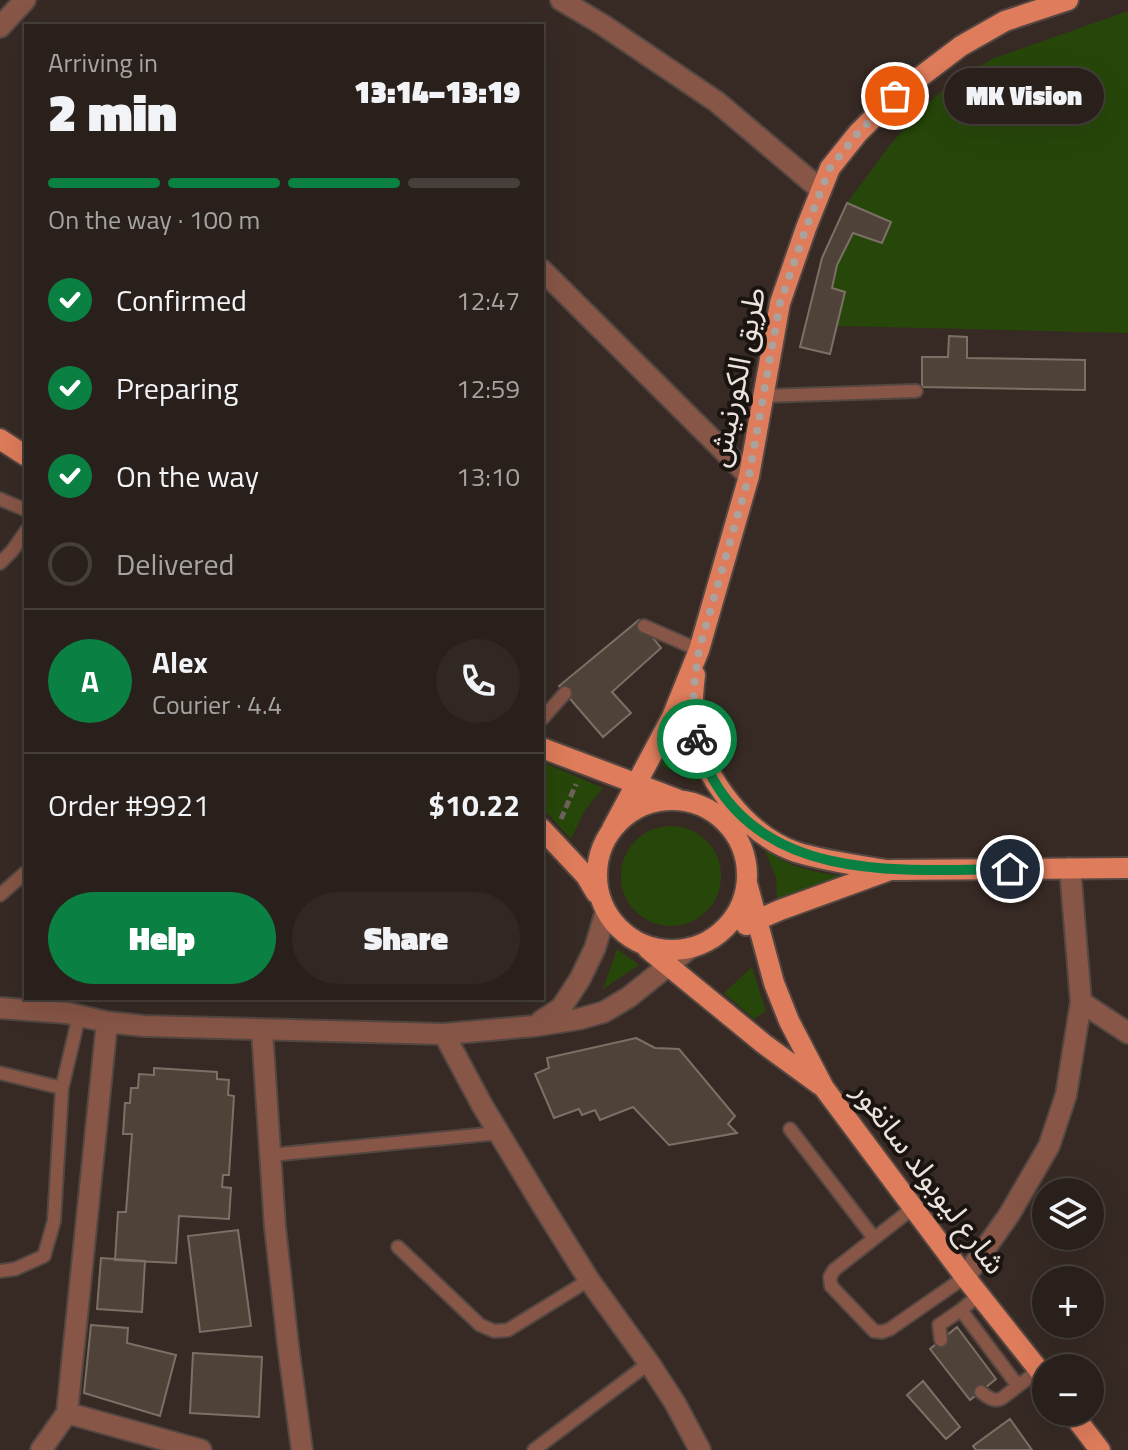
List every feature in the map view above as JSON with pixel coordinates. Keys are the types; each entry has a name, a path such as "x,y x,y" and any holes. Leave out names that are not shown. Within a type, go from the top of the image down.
{"main road":[{"name":"طريق الكورنيش","path":"612,829 672,717 699,650 749,476 780,303 830,168 858,133 906,88 961,46 1005,21 1068,0"},
{"path":"0,439 24,455"},
{"path":"699,650 694,686 694,731 712,777 725,798 743,816 764,834 793,851 835,862 890,870 1128,868"},
{"path":"544,749 703,807 732,830 747,864 747,883 740,907 728,926 710,940"},
{"path":"604,908 597,887 597,866 602,847 612,829 627,815 647,804 685,801"},
{"path":"547,835 586,876 611,921 623,933 641,944 662,950 690,948 890,870"},
{"name":"شارع ليوبولد سانغور","path":"747,883 774,983 789,1021 824,1088 965,1277 1032,1360"},
{"name":"شارع ليوبولد سانغور","path":"641,944 764,1044 824,1088"},
{"path":"1082,1426 1100,1450"}],"street":[{"path":"0,27 25,0"},
{"path":"561,0 717,102 821,190"},
{"path":"544,272 749,476"},
{"path":"965,1277 1009,1215 1049,1146 1066,1095 1081,1002 1070,868"},
{"path":"534,1026 561,1008 580,979 595,948 604,908"},
{"path":"0,1008 67,1013 144,1026 444,1034 534,1026 604,1012 629,997 690,948"},
{"path":"1081,1002 1128,1033"},
{"path":"41,1450 67,1413 107,1022"},
{"path":"262,1030 275,1227 302,1450"},
{"path":"444,1034 482,1105 589,1280 649,1363 700,1450"},
{"path":"67,1413 201,1450"}],"lane":[{"path":"763,396 916,391"},
{"path":"0,499 24,509"},
{"path":"0,563 24,534"},
{"path":"644,626 699,650"},
{"path":"544,717 565,693"},
{"path":"0,895 24,874"},
{"path":"0,1271 15,1269 44,1256 54,1221 62,1088 79,1016"},
{"path":"0,1073 62,1088"},
{"path":"790,1129 874,1238"},
{"path":"270,1155 499,1133"},
{"path":"913,1208 834,1270 830,1277 831,1286 874,1331 882,1332 965,1277"},
{"path":"398,1247 480,1325 494,1331 508,1330 589,1280"},
{"path":"941,1340 939,1325 979,1295"},
{"path":"961,1310 1018,1386"},
{"path":"534,1450 649,1363"},
{"path":"981,1392 991,1400 998,1400 1032,1379"}],"path":[{"path":"547,835 584,765"}],"green space":[{"path":"1128,11 1128,333 839,326 807,318 822,258 847,203 887,149 938,94 992,59"},
{"path":"679,730 696,783 661,765"},
{"path":"544,763 603,788 585,810 571,839 544,810"},
{"path":"671,826 699,834 713,848 721,876 713,904 699,918 671,926 643,918 629,904 621,876 629,848 643,834"},
{"path":"765,850 802,868 842,876 777,899 776,878"},
{"path":"617,949 639,965 603,989"},
{"path":"752,967 766,1011 754,1019 724,993"}],"building":[{"path":"847,203 891,222 882,243 853,233 837,265 832,288 845,292 830,354 800,347 822,258"},
{"path":"949,336 967,337 967,358 1085,360 1085,390 922,387 922,357 948,357"},
{"path":"639,620 661,648 612,692 631,713 603,737 559,686"},
{"path":"636,1038 655,1048 679,1049 735,1116 728,1124 737,1133 669,1145 633,1107 600,1120 595,1110 582,1115 579,1109 554,1118 535,1074 549,1068 547,1058"},
{"path":"154,1068 217,1072 217,1079 229,1080 228,1095 234,1096 229,1175 223,1175 222,1187 231,1188 229,1219 179,1216 176,1263 115,1260 118,1212 126,1212 132,1134 123,1134 125,1103 130,1103 131,1088 138,1088 139,1074 154,1075"},
{"path":"238,1230 251,1326 200,1332 188,1236"},
{"path":"101,1258 145,1261 142,1312 97,1309"},
{"path":"91,1325 128,1328 127,1343 176,1355 160,1416 84,1393"},
{"path":"957,1327 996,1379 970,1400 930,1349"},
{"path":"193,1353 262,1357 259,1417 190,1413"},
{"path":"923,1381 960,1427 946,1439 907,1395"},
{"path":"1010,1419 1032,1450 976,1450 973,1446"}],"way so far":[{"path":"697,739 693,714 699,650 749,476 780,303 830,168 858,133 895,96"}],"place":[{"name":"MK Vision","path":"895,96"}],"route":[{"path":"697,739 712,777 725,798 764,834 793,851 835,862 890,870 1010,869"}]}
